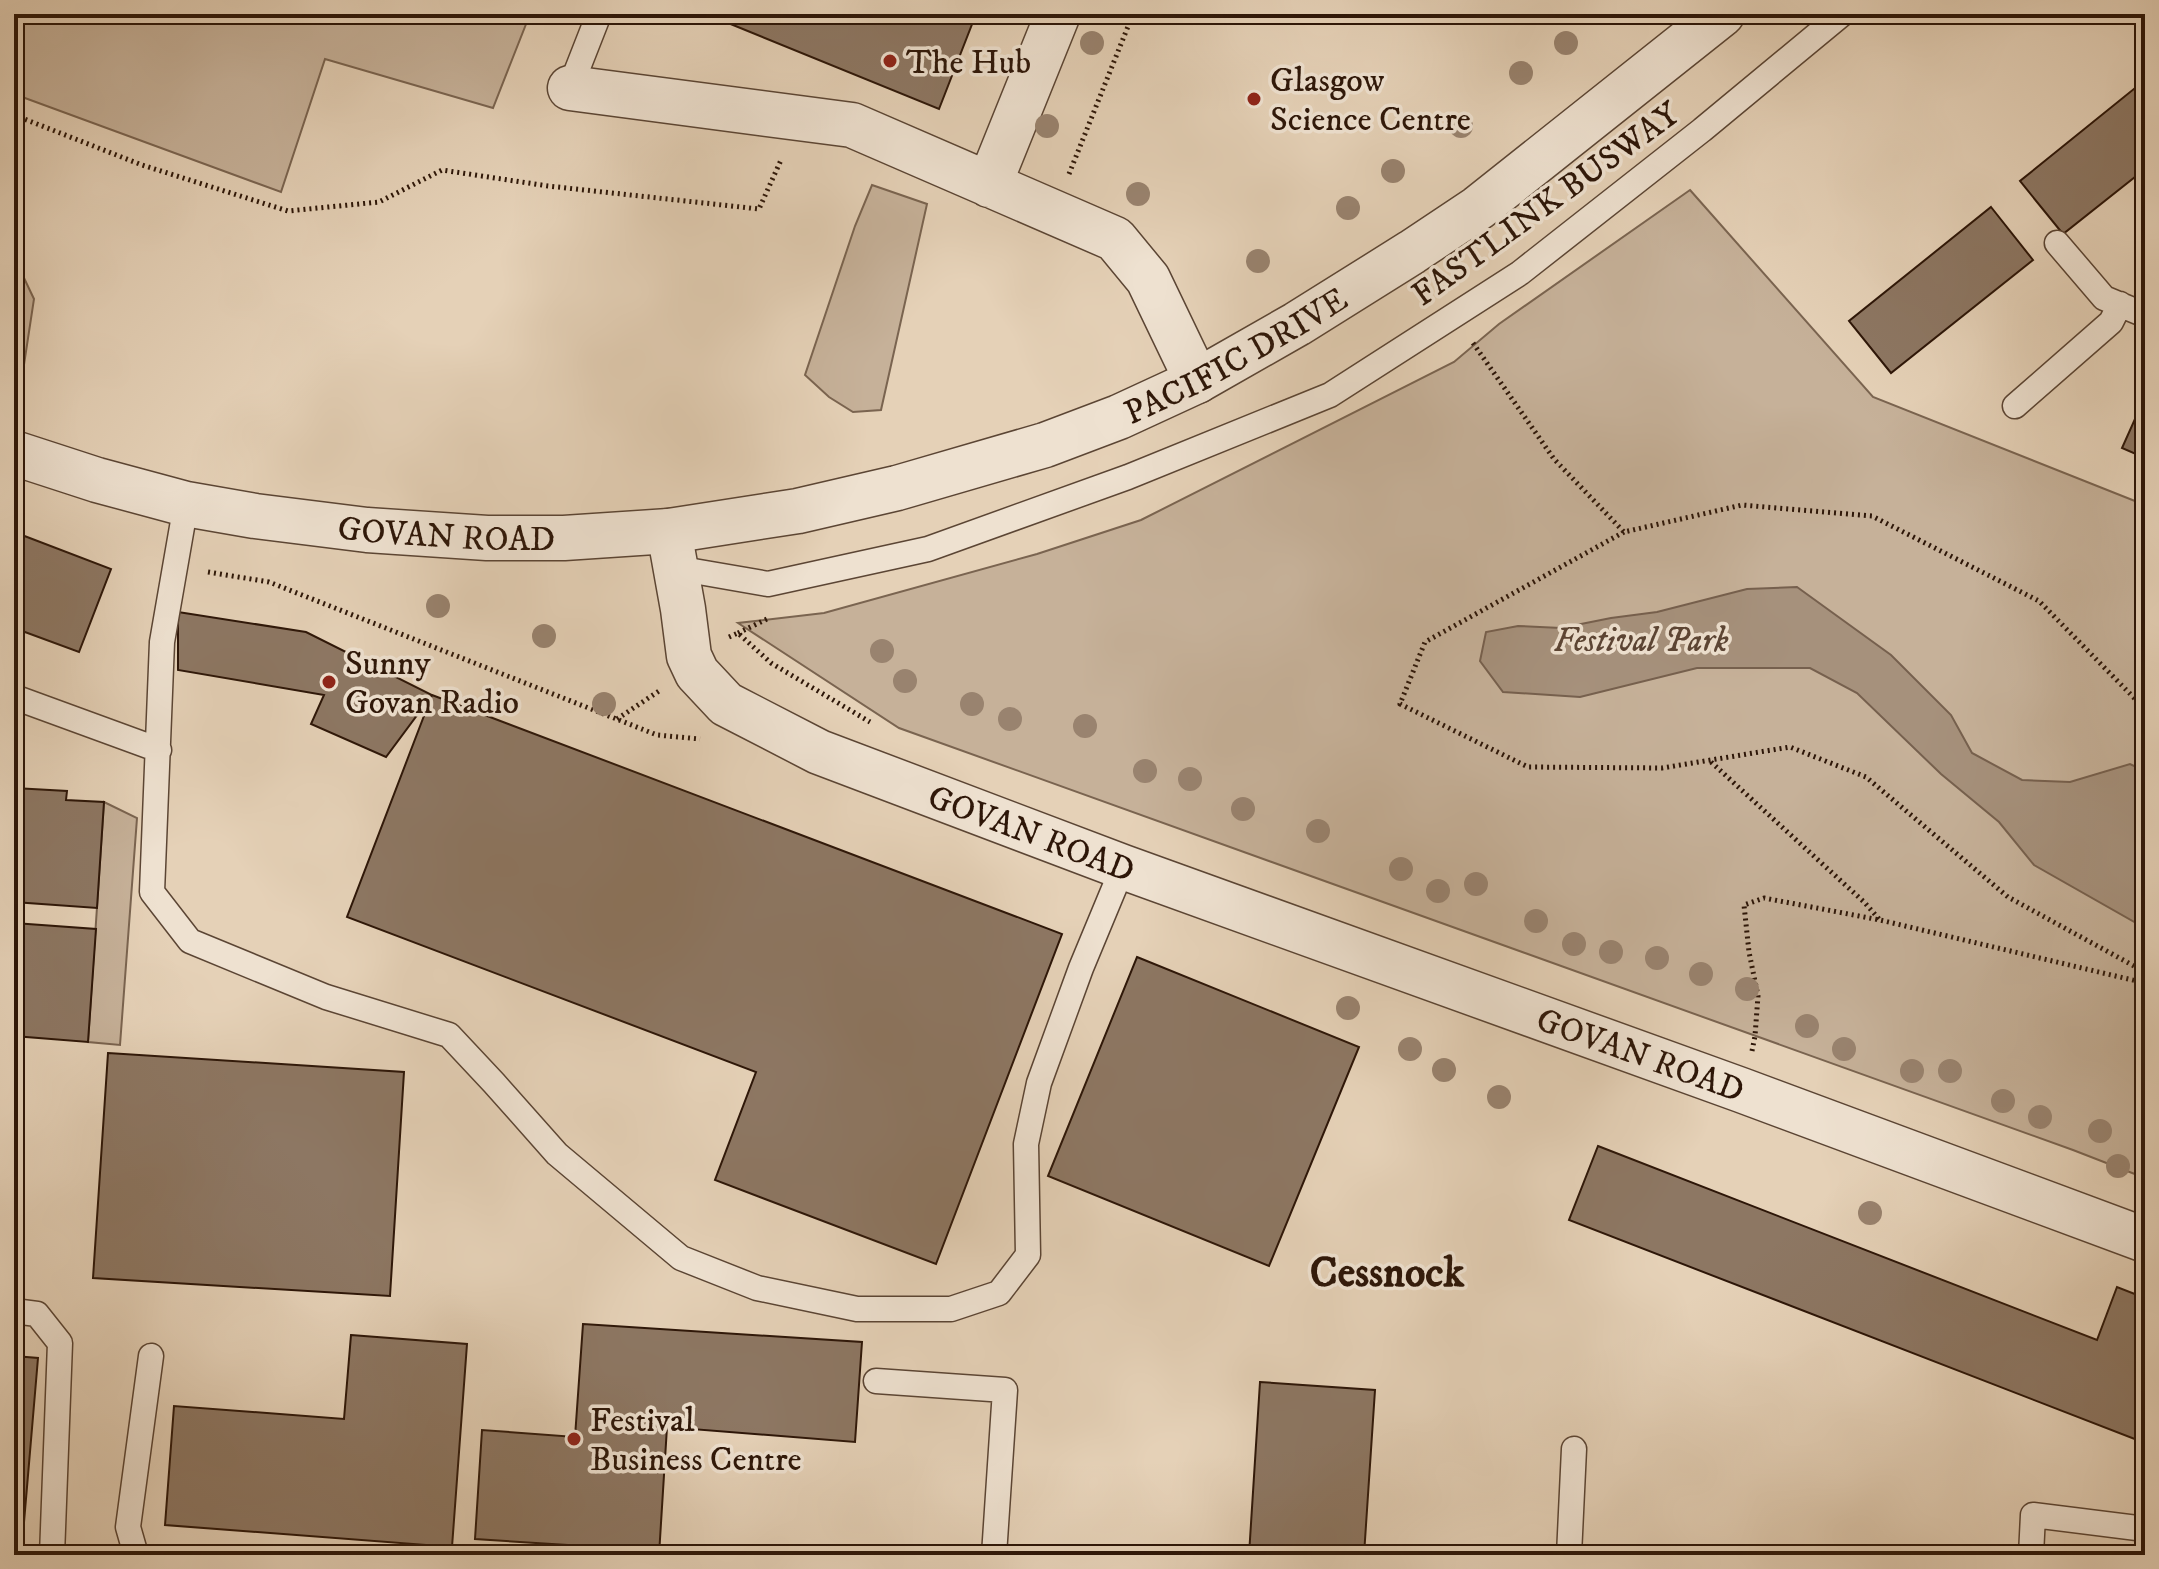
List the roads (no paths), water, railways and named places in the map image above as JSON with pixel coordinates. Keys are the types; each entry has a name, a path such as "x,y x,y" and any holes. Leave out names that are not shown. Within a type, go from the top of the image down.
{"street":[{"path":"989,185 1058,14"},
{"name":"PACIFIC DRIVE","path":"672,550 798,511 897,488 1045,445 1119,417 1197,381 1297,324 1478,208 1722,14"},
{"path":"570,88 852,125 1115,239 1148,279 1197,381"},
{"name":"GOVAN ROAD","path":"14,453 186,504 255,516 367,530 487,538 564,538 672,550 689,656 697,673 726,704 819,752 1123,867 2145,1240"}],"lane":[{"path":"570,88 599,14"},
{"name":"FASTLINK BUSWAY","path":"672,550 768,584 928,549 1128,477 1330,395 1520,273 1702,130 1842,14"},
{"path":"2057,243 2104,298 2145,315"},
{"path":"2015,406 2111,322 2120,304"},
{"path":"186,504 162,642 152,892 190,941 326,997 449,1035 557,1154 681,1258 757,1288 857,1309 951,1309 999,1293 1028,1255 1026,1144 1039,1083 1081,968 1123,867"},
{"path":"14,697 159,750"},
{"path":"26,1312 60,1343 52,1555"},
{"path":"136,1555 128,1527 151,1356"},
{"path":"876,1381 1005,1390 994,1555"},
{"path":"1569,1555 1574,1449"},
{"path":"2031,1555 2033,1515 2145,1529"}],"place":[{"name":"The Hub","path":"890,61"},
{"name":"Glasgow Science Centre","path":"1254,99"},
{"name":"Sunny Govan Radio","path":"329,682"},
{"name":"Festival Business Centre","path":"574,1439"}],"district":[{"name":"Cessnock","path":"1387,1271"}],"park label":[{"name":"Festival Park","path":"1641,639"}]}
